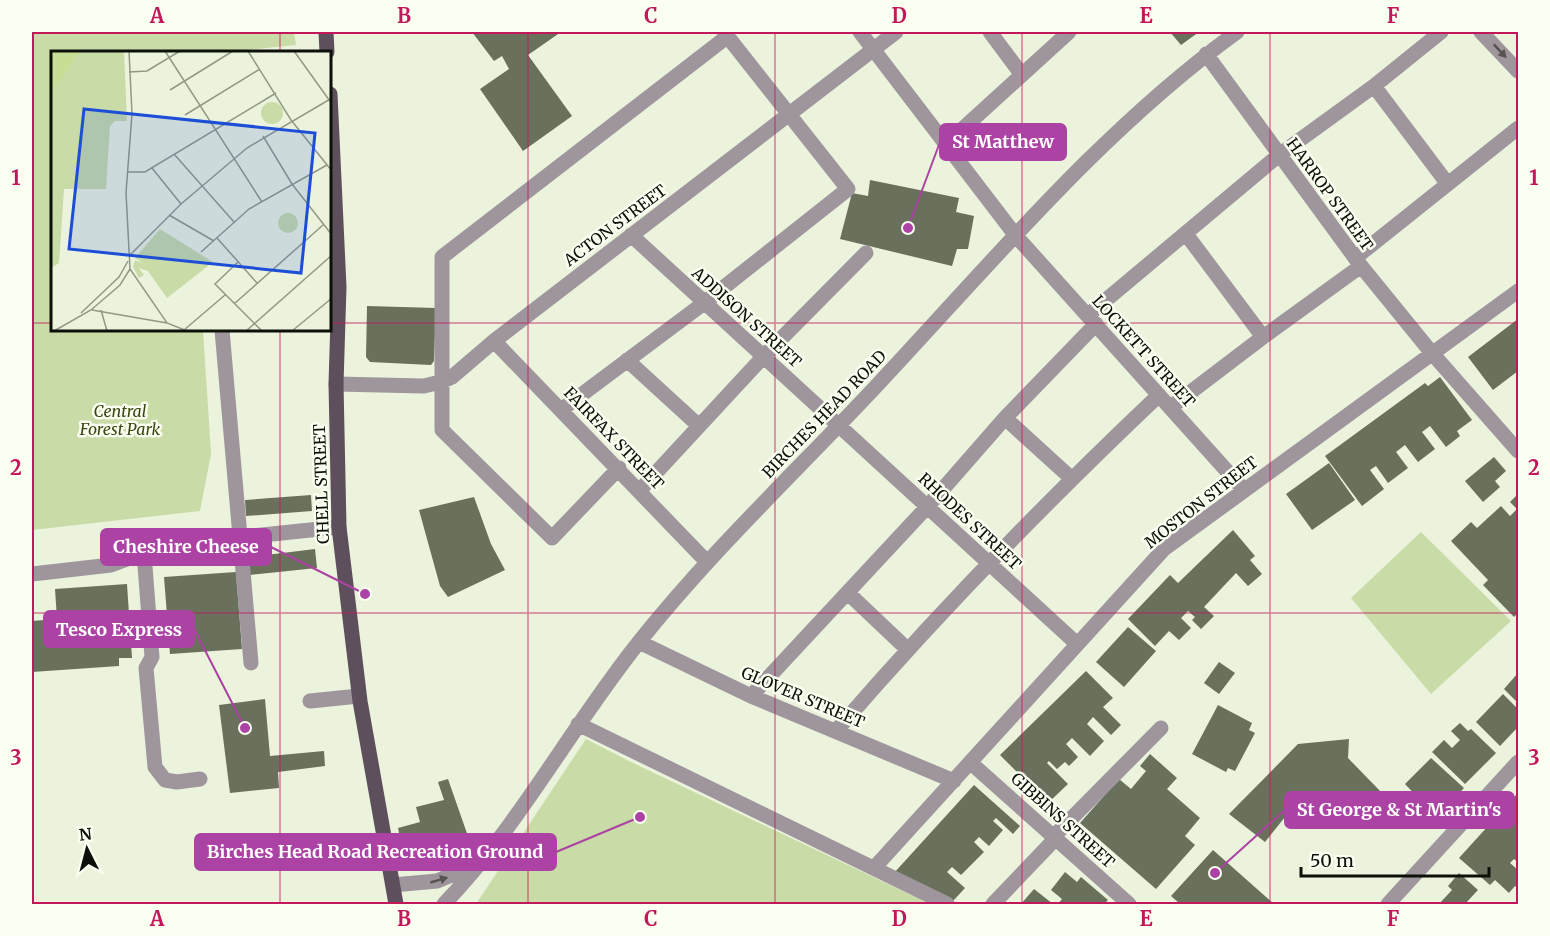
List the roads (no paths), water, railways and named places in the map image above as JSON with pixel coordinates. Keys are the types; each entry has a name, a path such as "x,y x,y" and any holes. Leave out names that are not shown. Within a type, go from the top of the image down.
{"main road":[{"path":"326,32 327,51"},
{"name":"CHELL STREET","path":"332,137 339,286 336,384 339,527 359,696 396,904"}],"street":[{"name":"LOCKETT STREET","path":"860,32 1017,236 1244,490"},
{"name":"ACTON STREET","path":"336,384 424,386 452,377 494,341 896,32"},
{"path":"990,32 1022,75"},
{"path":"946,144 1069,32"},
{"name":"BIRCHES HEAD ROAD","path":"444,904 483,861 578,724 639,642 707,562 1108,142 1206,54 1237,32"},
{"path":"751,696 928,506 1092,320 1186,234 1279,155 1374,86 1441,32"},
{"path":"1481,32 1518,71"},
{"path":"561,410 704,303 848,189 726,34 442,256 440,382 442,430 552,538 619,468"},
{"name":"HARROP STREET","path":"1206,54 1358,262 1431,352 1517,446"},
{"path":"1374,86 1447,183"},
{"path":"1171,407 1263,338 1358,262 1447,183 1518,128"},
{"path":"1186,234 1263,338"},
{"name":"ADDISON STREET","path":"631,235 763,357 840,424"},
{"path":"640,490 698,425 866,253"},
{"name":"MOSTON STREET","path":"874,868 972,764 1076,644 1164,549 1431,352 1518,291"},
{"path":"222,332 232,462 242,537 251,663"},
{"name":"FAIRFAX STREET","path":"494,341 619,468 707,562"},
{"path":"627,360 698,425"},
{"path":"836,731 907,649 988,562 1071,478 1159,395"},
{"path":"1005,418 1071,478"},
{"name":"RHODES STREET","path":"840,424 1076,644"},
{"path":"32,574 111,565 144,552 242,537 339,527"},
{"path":"144,552 152,657 146,668 155,767 165,780 177,782 200,779"},
{"path":"848,593 907,649"},
{"name":"GLOVER STREET","path":"639,642 751,696 954,781"},
{"path":"310,701 359,696"},
{"path":"578,724 609,742 947,904"},
{"path":"993,904 1161,728"},
{"path":"1389,904 1518,762"},
{"name":"GIBBINS STREET","path":"972,764 1129,904"},
{"path":"393,885 437,881 483,861"}],"place":[{"name":"St Matthew","path":"908,228"},
{"name":"Cheshire Cheese","path":"365,594"},
{"name":"Tesco Express","path":"245,728"},
{"name":"Birches Head Road Recreation Ground","path":"640,817"},
{"name":"St George & St Martin's","path":"1215,873"}],"park label":[{"name":"Central Forest Park","path":"120,420"}]}
